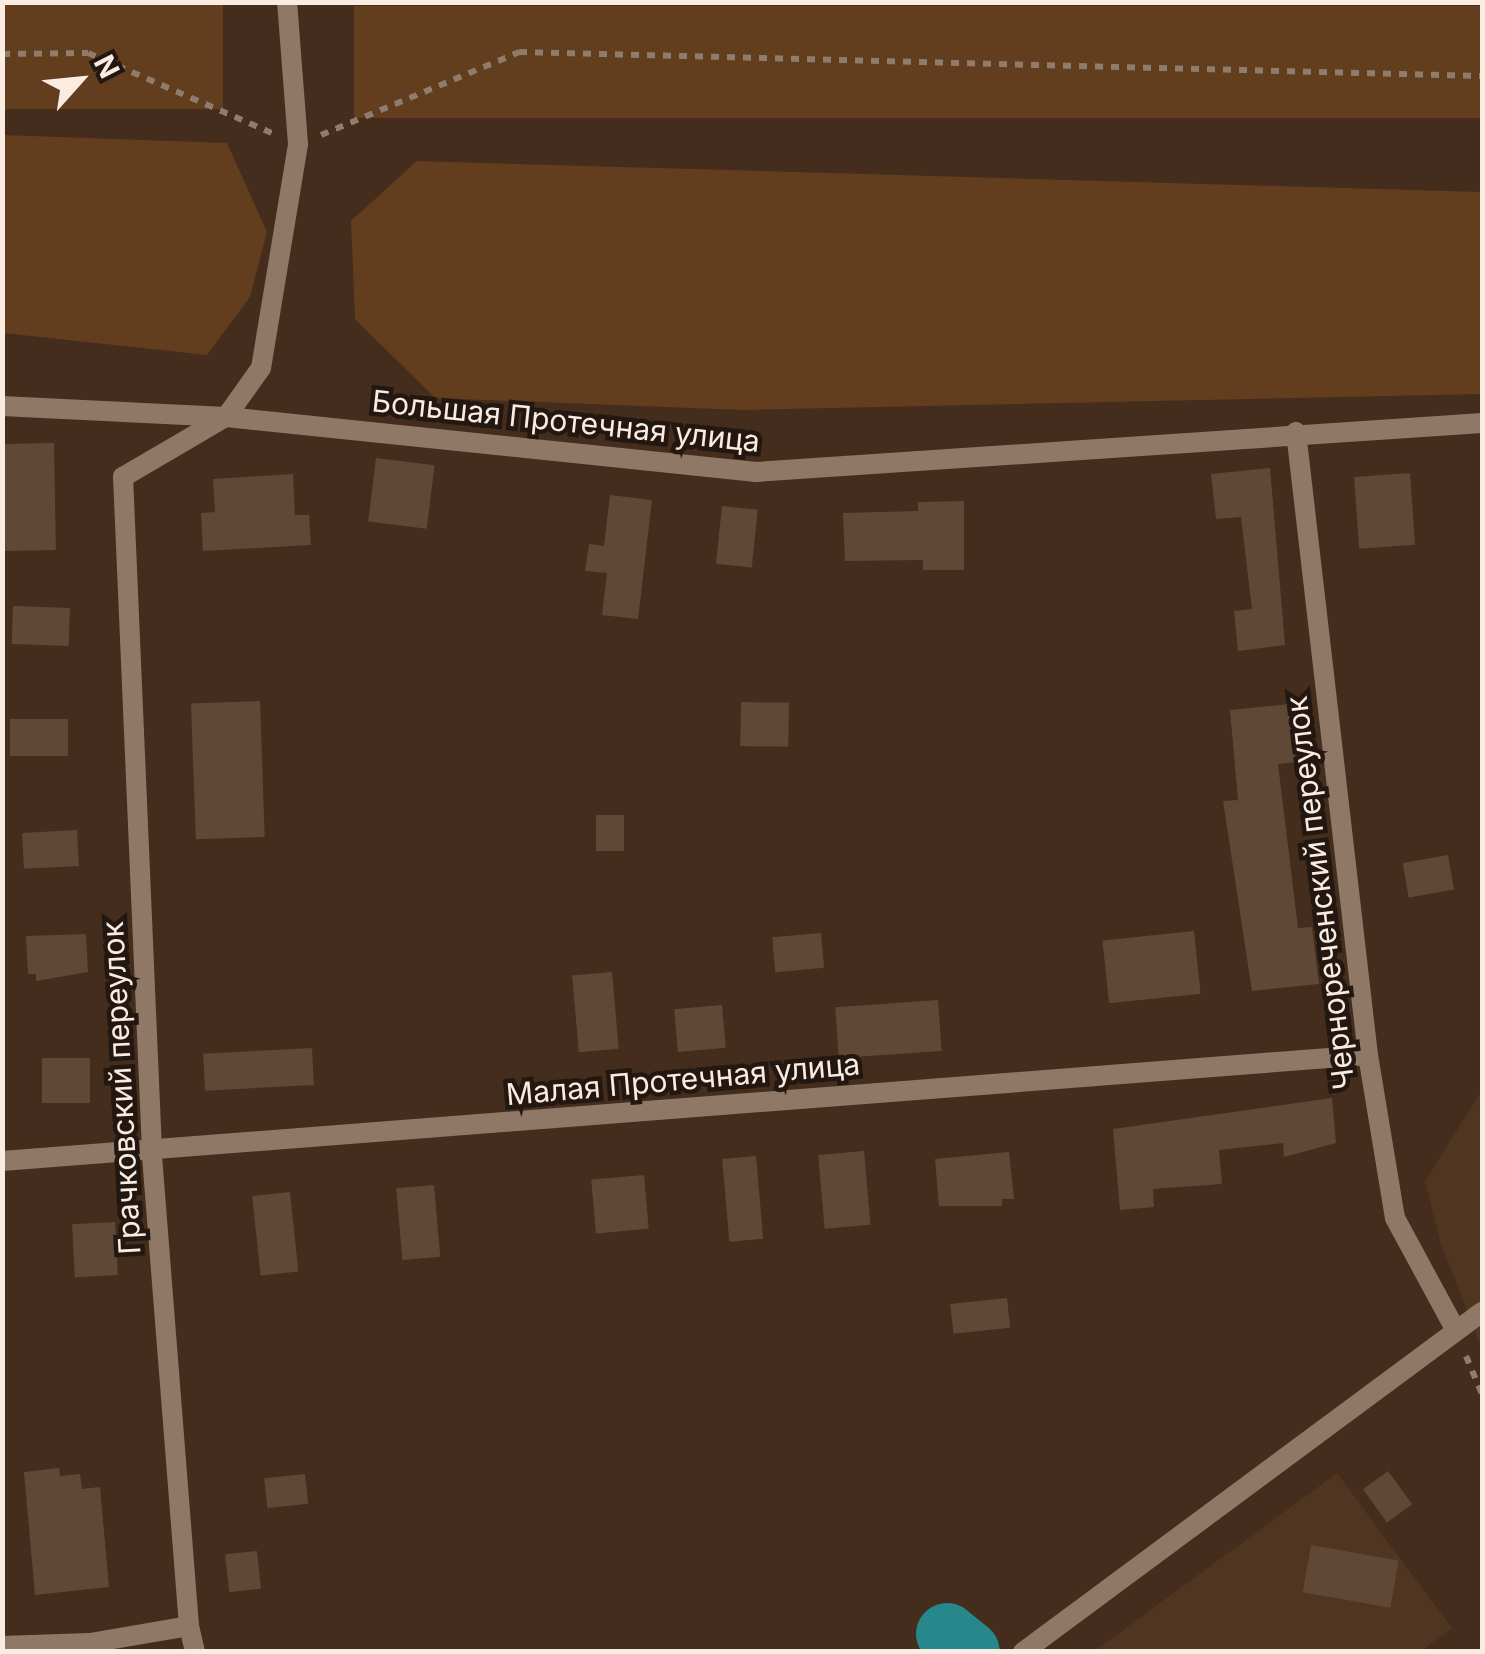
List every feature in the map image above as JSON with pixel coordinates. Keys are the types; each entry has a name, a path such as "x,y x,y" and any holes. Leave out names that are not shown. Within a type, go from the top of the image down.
{"street":[{"path":"226,417 262,368 298,144 287,2"},
{"name":"Большая Протечная улица","path":"2,406 226,417 756,472 1296,432 1482,423"},
{"name":"Грачковский переулок","path":"195,1652 189,1626 152,1151 123,477 226,417"},
{"name":"Чернореченский переулок","path":"1296,432 1368,1055 1395,1218 1456,1332"},
{"name":"Малая Протечная улица","path":"2,1161 1368,1055"},
{"path":"1023,1652 1482,1312"},
{"path":"2,1646 90,1643 189,1626"}],"path":[{"path":"2,54 88,53 298,144 519,52 1482,76"},
{"path":"1456,1332 1482,1394"}],"shaded area":[{"path":"3,2 223,2 223,109 3,109"},
{"path":"354,6 1482,6 1482,118 354,118"},
{"path":"3,135 227,143 267,232 250,297 207,355 3,333"},
{"path":"417,161 1482,192 1482,394 742,410 435,398 355,319 351,221"},
{"path":"1482,1090 1482,1349 1440,1241 1425,1181"},
{"path":"1337,1473 1452,1628 1421,1651 1093,1652"}],"building":[{"path":"54,443 56,550 4,551 2,444"},
{"path":"376,458 435,465 427,529 368,522"},
{"path":"1270,468 1285,645 1238,651 1234,611 1252,609 1241,517 1216,519 1211,474"},
{"path":"1410,473 1415,545 1359,549 1354,477"},
{"path":"293,474 295,515 309,515 311,545 203,551 201,513 215,512 213,479"},
{"path":"610,495 652,500 638,619 602,615 607,573 585,571 589,544 604,546"},
{"path":"964,501 964,570 923,570 923,560 845,561 843,513 918,511 918,502"},
{"path":"722,506 758,510 752,567 716,564"},
{"path":"13,606 70,608 69,646 12,644"},
{"path":"260,701 265,837 196,839 191,703"},
{"path":"741,702 789,703 788,747 740,746"},
{"path":"1290,704 1296,762 1278,764 1298,928 1312,927 1319,984 1252,991 1223,801 1238,800 1230,710"},
{"path":"10,719 68,719 68,756 10,756"},
{"path":"596,815 624,815 624,851 596,851"},
{"path":"77,830 79,866 24,869 22,833"},
{"path":"1448,855 1454,889 1409,897 1403,863"},
{"path":"1194,931 1201,994 1109,1003 1103,941"},
{"path":"821,933 824,968 775,972 772,937"},
{"path":"86,934 88,972 36,981 36,974 28,974 26,936"},
{"path":"612,972 619,1049 579,1052 572,975"},
{"path":"938,1000 942,1051 839,1058 835,1007"},
{"path":"722,1005 726,1048 678,1052 674,1009"},
{"path":"312,1048 314,1085 205,1091 203,1054"},
{"path":"42,1058 90,1058 90,1103 42,1103"},
{"path":"1332,1098 1336,1143 1284,1157 1283,1143 1219,1150 1222,1184 1153,1189 1154,1207 1120,1210 1113,1129"},
{"path":"864,1151 870,1225 825,1229 818,1155"},
{"path":"1009,1152 1014,1199 1002,1199 1002,1206 939,1206 935,1159"},
{"path":"756,1156 763,1239 729,1242 722,1159"},
{"path":"644,1175 649,1229 596,1233 591,1180"},
{"path":"434,1185 440,1257 402,1260 396,1188"},
{"path":"290,1192 298,1272 261,1276 252,1196"},
{"path":"115,1222 118,1275 75,1277 72,1224"},
{"path":"1007,1298 1010,1328 953,1334 950,1304"},
{"path":"59,1468 60,1476 80,1474 82,1489 100,1487 109,1587 35,1595 24,1472"},
{"path":"1388,1471 1412,1504 1387,1522 1363,1489"},
{"path":"305,1474 308,1504 267,1508 264,1478"},
{"path":"1311,1545 1399,1560 1390,1608 1303,1592"},
{"path":"257,1551 261,1589 229,1592 225,1554"}],"waterway":[{"path":"947,1634 969,1652"}]}
